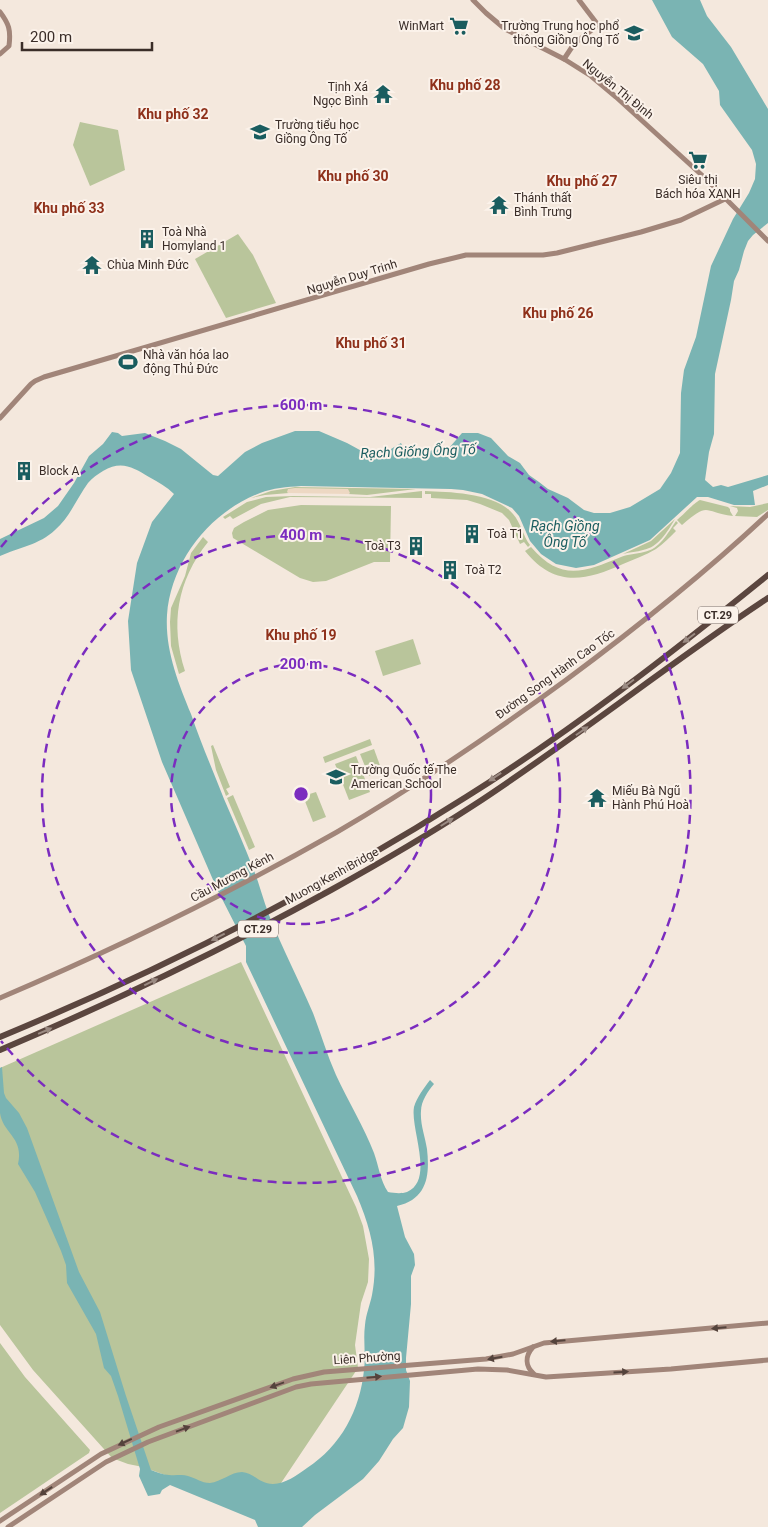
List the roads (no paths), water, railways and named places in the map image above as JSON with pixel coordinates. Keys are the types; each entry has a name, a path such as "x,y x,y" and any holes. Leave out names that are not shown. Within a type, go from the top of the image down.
{"highway":[{"name":"Muong Kenh Bridge","path":"0,1037 196,948 276,908 400,838 468,796 583,717 768,575"},
{"name":"Muong Kenh Bridge","path":"0,1050 107,1003 281,918 406,847 474,806 711,636 768,598"}],"main road":[{"name":"Nguyễn Thị Định","path":"473,0 504,29 564,59 590,75 705,178 768,240"},
{"path":"564,59 574,44 598,25 579,0"},
{"path":"0,12 9,24 10,36 9,46 1,53"},
{"name":"Nguyễn Duy Trinh","path":"0,418 31,384 44,377 429,264 466,255 543,255 557,253 673,222 725,199"},
{"name":"Đường Song Hành Cao Tốc","path":"338,831 423,779 520,714 634,629 700,575 768,514"},
{"name":"Cầu Mương Kênh","path":"0,998 133,939 264,872 338,831"},
{"name":"Liên Phường","path":"0,1521 101,1454 144,1434 292,1379 324,1372 496,1358 547,1342 768,1324"},
{"path":"535,1345 529,1352 527,1361 530,1370 537,1375"},
{"name":"Liên Phường","path":"8,1527 106,1462 148,1442 296,1387 325,1382 454,1371 497,1369 546,1377 662,1370 768,1360"},
{"path":"65,1477 71,1486"}],"water":[{"name":"Rạch Giồng Ông Tố","path":"652,0 700,0 707,16 731,47 768,109 768,223 748,241 734,281 715,374 714,434 705,480 713,487 721,485 728,487 768,475 768,485 753,491 755,505 734,505 708,497 697,497 650,540 594,565 576,568 556,564 541,554 530,541 519,516 512,508 482,494 451,489 285,487 260,493 242,501 225,512 196,541 176,576 170,595 167,628 170,653 177,678 253,868 274,927 313,1013 336,1075 370,1143 381,1178 388,1192 407,1192 415,1186 419,1177 420,1166 414,1107 430,1080 434,1084 425,1096 421,1107 421,1121 428,1159 427,1177 415,1198 397,1206 405,1237 414,1254 415,1265 411,1276 411,1304 406,1358 406,1370 410,1381 409,1407 403,1428 363,1479 302,1527 258,1527 255,1520 170,1485 162,1490 160,1494 148,1496 139,1476 140,1469 118,1396 111,1376 104,1368 96,1334 67,1283 66,1265 61,1251 35,1192 18,1164 19,1155 16,1142 2,1120 0,1113 0,1068 2,1067 6,1098 19,1113 27,1128 79,1272 100,1312 151,1470 167,1475 186,1475 210,1483 242,1472 250,1474 268,1484 277,1484 299,1473 330,1449 347,1426 362,1385 365,1364 365,1325 372,1295 375,1269 372,1244 370,1232 357,1196 246,962 246,946 217,889 162,762 131,670 128,621 137,563 152,522 174,494 138,470 127,466 116,466 103,471 90,481 65,519 49,535 0,556 0,539 44,518 58,506 89,456 103,444 112,432 122,436 145,433 165,441 181,449 213,475 218,476 245,452 262,443 295,431 319,431 369,455 386,452 401,443 404,449 411,452 449,448 462,433 478,433 491,438 508,456 520,463 529,475 548,489 568,498 584,510 594,513 610,513 630,507 660,489 671,473 680,453 681,393 684,370 696,337 711,266 733,219 749,193 755,179 756,164 752,150 720,105 719,91 703,64 672,37"}],"place":[{"name":"WinMart","path":"459,26"},
{"name":"Trường Trung học phổ thông Giồng Ông Tố","path":"634,33"},
{"name":"Tịnh Xá Ngọc Bình","path":"383,94"},
{"name":"Trường tiểu học Giồng Ông Tố","path":"260,132"},
{"name":"Siêu thị Bách hóa XANH","path":"698,160"},
{"name":"Thánh thất Bình Trưng","path":"499,205"},
{"name":"Toà Nhà Homyland 1","path":"147,239"},
{"name":"Chùa Minh Đức","path":"92,265"},
{"name":"Nhà văn hóa lao động Thủ Đức","path":"128,362"},
{"name":"Block A","path":"24,471"},
{"name":"Toà T1","path":"472,534"},
{"name":"Toà T3","path":"416,546"},
{"name":"Toà T2","path":"450,570"},
{"name":"Trường Quốc tế The American School","path":"336,777"},
{"name":"Miếu Bà Ngũ Hành Phú Hoà","path":"597,798"}],"district":[{"name":"Khu phố 28","path":"465,85"},
{"name":"Khu phố 32","path":"173,114"},
{"name":"Khu phố 30","path":"353,176"},
{"name":"Khu phố 27","path":"582,181"},
{"name":"Khu phố 33","path":"69,208"},
{"name":"Khu phố 26","path":"558,313"},
{"name":"Khu phố 31","path":"371,343"},
{"name":"Khu phố 19","path":"301,635"}],"water label":[{"name":"Rạch Giống Ống Tố","path":"418,451"}]}
